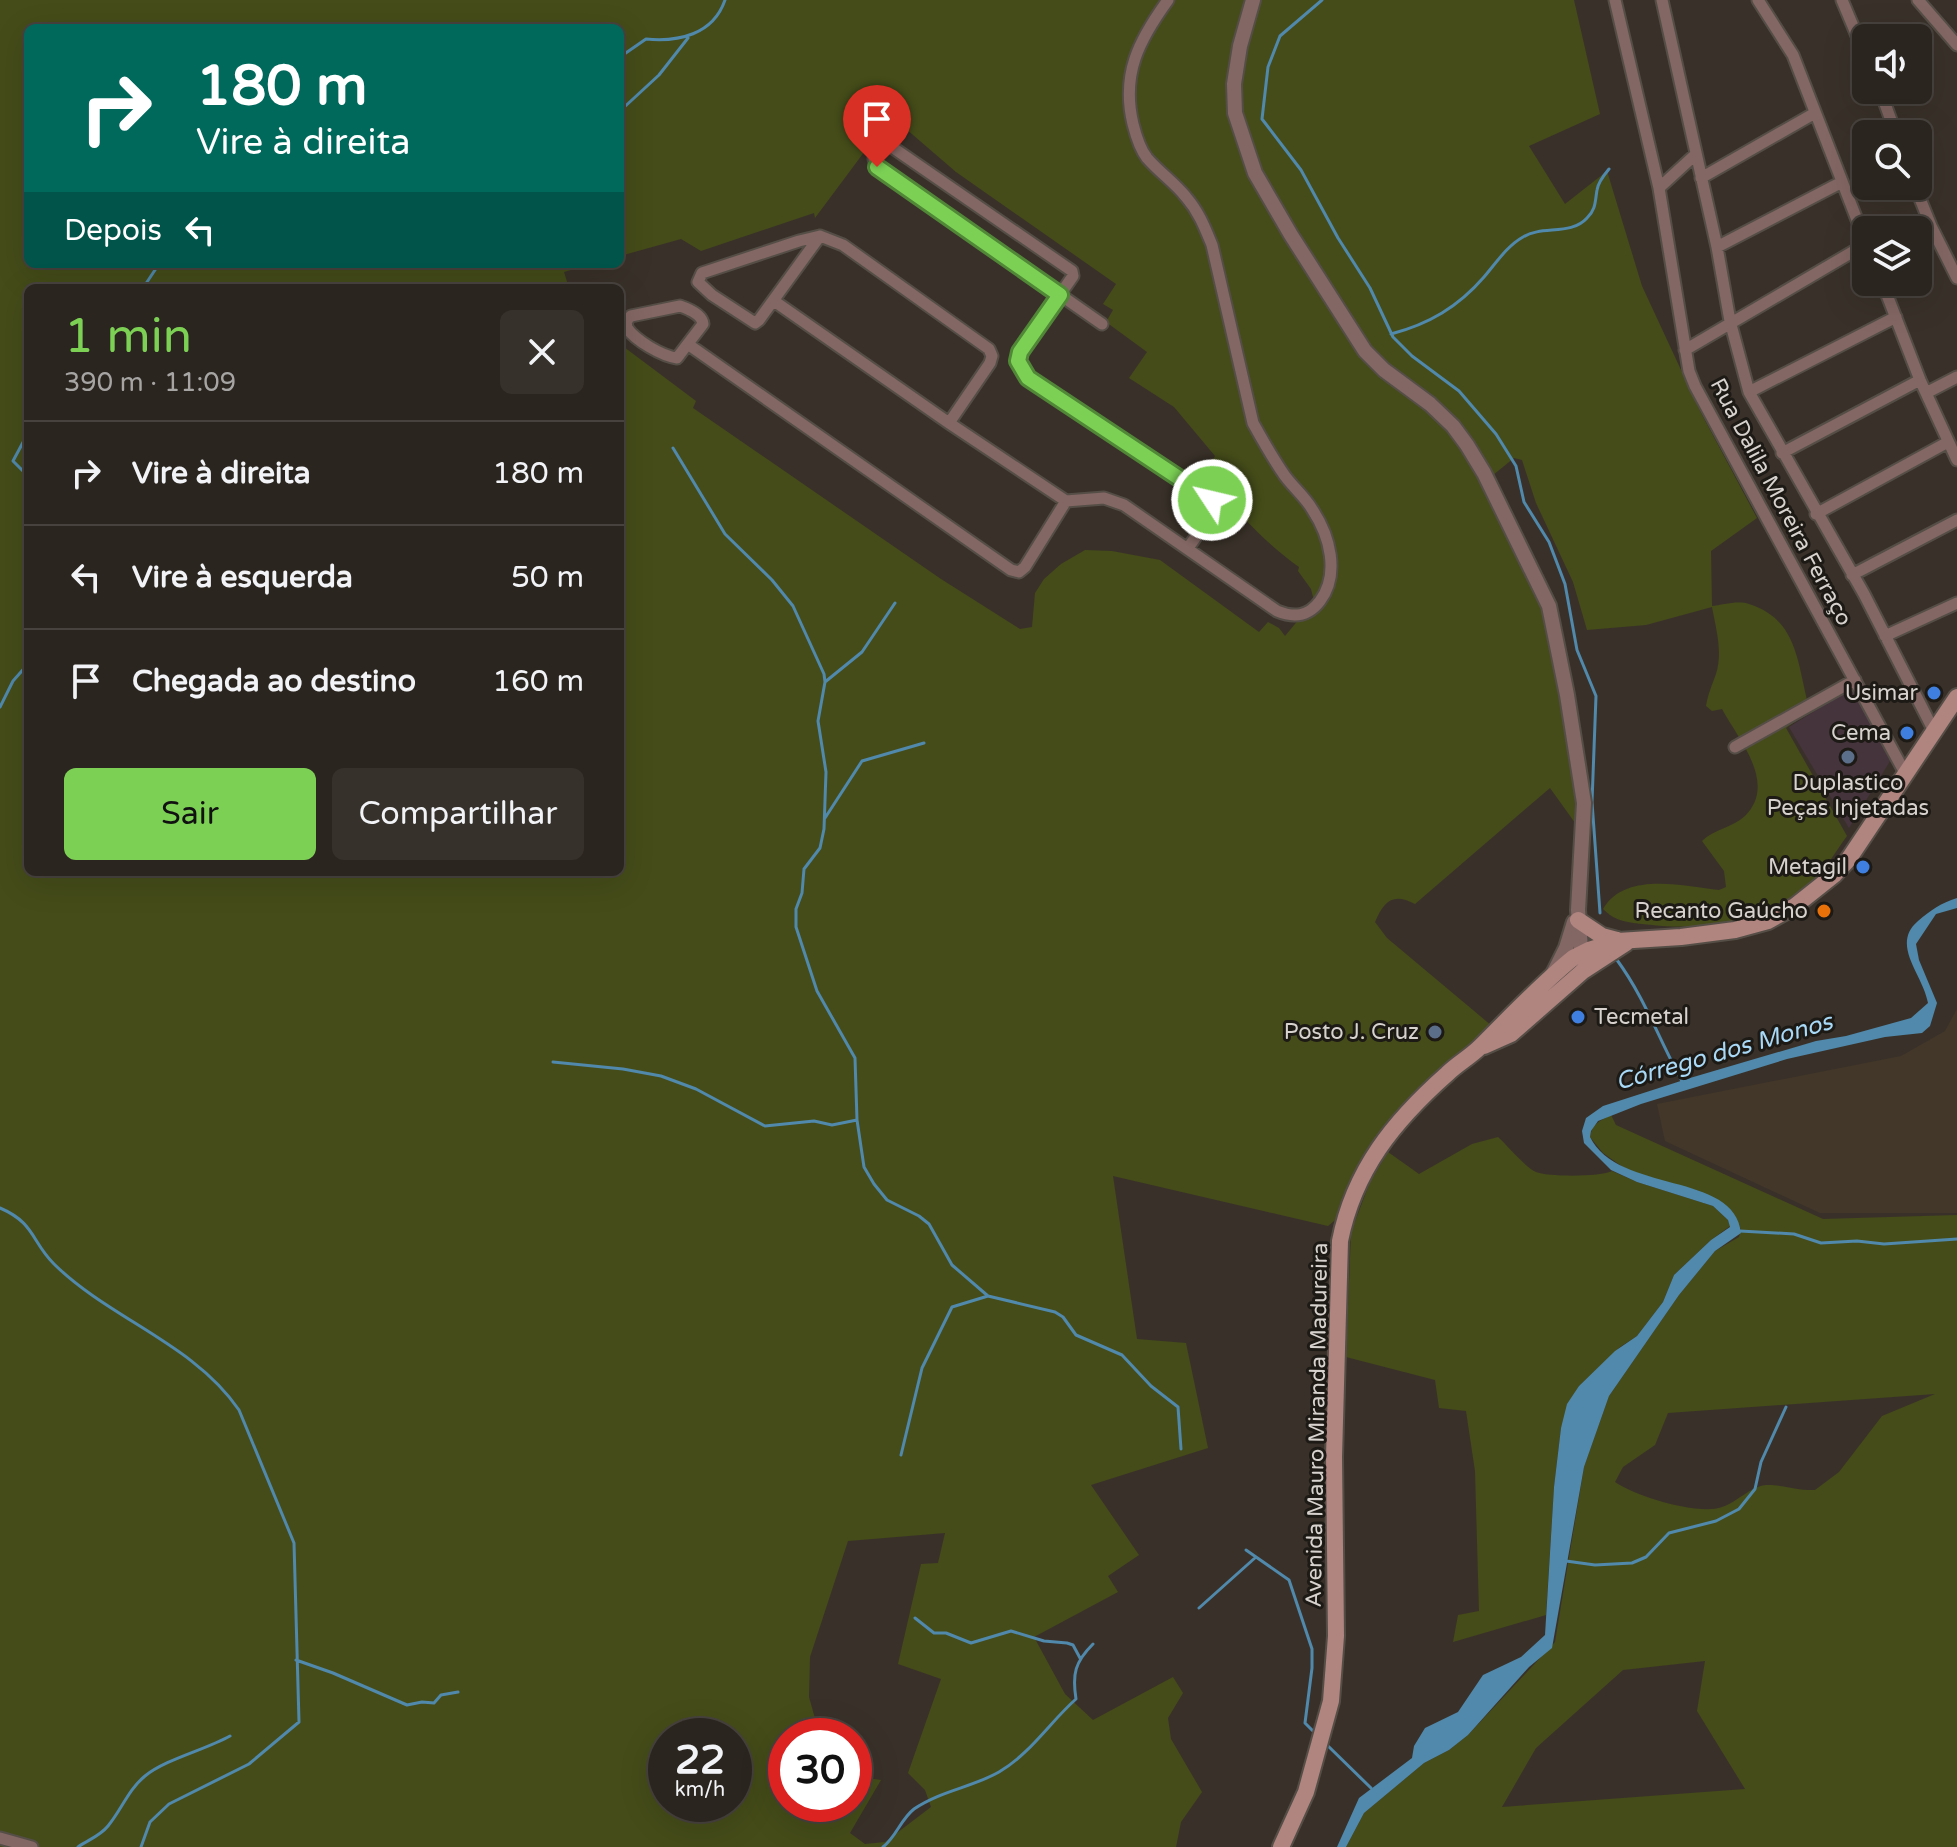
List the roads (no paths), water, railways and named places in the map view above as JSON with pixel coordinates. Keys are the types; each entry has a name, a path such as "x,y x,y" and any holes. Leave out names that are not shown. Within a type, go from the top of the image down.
{"main road":[{"name":"Avenida Mauro Miranda Madureira","path":"1281,1847 1306,1792 1331,1701 1336,1636 1336,1335 1340,1241 1346,1210 1358,1182 1381,1144 1409,1108 1480,1047 1550,978 1624,940 1735,930 1768,921 1795,906 1834,875 1848,860 1957,697"},
{"path":"1578,915 1602,936 1624,940"},
{"name":"Avenida Mauro Miranda Madureira","path":"1480,1047 1502,1039 1525,1024 1582,962"}],"street":[{"path":"774,301 1066,501 1104,498 1124,505 1277,611 1291,616 1303,615 1315,608 1328,590 1331,572 1324,530 1312,508 1286,478 1253,423 1212,245 1201,218 1186,197 1146,156 1135,134 1129,108 1129,78 1139,45 1168,0"},
{"path":"1253,0 1240,46 1234,84 1235,113 1255,173 1365,351 1384,370 1430,404 1467,445 1549,606 1583,795 1578,915 1582,962"},
{"name":"Rua Dalila Moreira Ferraço","path":"1615,0 1659,188 1685,350 1695,386 1905,773"},
{"name":"Rua Dalila Moreira Ferraço","path":"1662,0 1717,247 1730,321 1749,392 1852,575 1935,733"},
{"path":"1758,0 1793,55 1855,216"},
{"path":"1842,0 1852,24"},
{"path":"1918,0 1957,45"},
{"path":"1701,178 1815,113"},
{"path":"1102,324 1060,295 877,167 874,159 889,145 1072,271 1073,276 1060,295 1020,352 1018,361 1021,369 1028,378 1212,500 1214,511 1188,548"},
{"path":"1659,188 1696,154"},
{"path":"1717,247 1842,182"},
{"path":"1921,200 1957,278"},
{"path":"820,236 759,320 751,322 701,287 699,278 702,273 820,236 843,245 989,349 992,356 990,363 949,423"},
{"path":"1685,350 1852,251"},
{"path":"1888,296 1920,380 1957,460"},
{"path":"673,307 688,308 703,322 689,345 677,358 669,357 630,333 626,321 631,316 673,307"},
{"path":"1749,392 1896,317"},
{"path":"689,345 1011,570 1019,572 1025,567 1066,501"},
{"path":"1926,393 1957,377"},
{"path":"1782,453 1920,380"},
{"path":"1816,514 1948,442"},
{"path":"1852,575 1957,520"},
{"path":"1885,636 1957,603"},
{"path":"1735,747 1855,680"},
{"path":"1550,978 1566,948 1578,915"},
{"path":"0,1838 32,1847"}],"water":[{"path":"1957,898 1957,908 1936,914 1916,944 1919,960 1937,1003 1930,1026 1922,1033 1885,1037 1787,1059 1641,1104 1598,1121 1591,1131 1590,1137 1604,1155 1625,1167 1698,1190 1719,1200 1734,1213 1741,1233 1715,1251 1679,1295 1609,1396 1584,1467 1552,1648 1529,1667 1468,1735 1449,1750 1424,1763 1364,1813 1346,1847 1337,1847 1359,1798 1412,1758 1414,1746 1425,1728 1458,1712 1483,1675 1521,1657 1545,1635 1554,1487 1567,1404 1579,1386 1615,1351 1637,1336 1663,1302 1674,1275 1711,1240 1730,1227 1728,1220 1713,1206 1637,1182 1611,1170 1584,1143 1582,1131 1586,1118 1603,1106 1690,1078 1816,1041 1911,1018 1928,1003 1908,950 1910,930 1932,910"}],"waterway":[{"path":"624,54 646,39 682,37 703,29 719,12 725,0"},
{"path":"1322,0 1280,36 1268,67 1262,119 1301,170 1370,288 1393,337 1412,356 1459,391 1496,434 1516,466 1524,502 1549,542 1565,584 1577,650 1596,696 1592,802 1600,913"},
{"path":"624,107 659,75 688,38"},
{"path":"1391,334 1418,325 1453,306 1523,237 1573,227 1587,218 1595,205 1599,184 1609,169"},
{"path":"146,284 156,268"},
{"path":"24,440 13,461 24,472"},
{"path":"673,448 725,534 772,580 793,606 824,674 818,721 826,772 824,829 820,848 804,869 802,893 796,909 796,927 817,991 855,1058 857,1120 864,1167 887,1200 929,1224 952,1265 988,1296 1055,1312 1063,1317 1076,1335 1122,1355 1151,1386 1178,1407 1181,1449"},
{"path":"825,682 862,652 895,603"},
{"path":"0,707 13,681 24,669"},
{"path":"825,818 862,761 924,743"},
{"name":"Córrego dos Monos","path":"1617,960 1644,1005 1683,1083"},
{"path":"553,1062 661,1076 696,1089 765,1126 814,1121 832,1125 857,1120"},
{"path":"0,1208 20,1220 47,1256 76,1284 175,1349 220,1387 239,1410 294,1543 299,1722 249,1764 169,1804 150,1822 141,1847"},
{"path":"1740,1231 1794,1234 1821,1243 1857,1241 1884,1244 1957,1239"},
{"path":"901,1455 922,1368 952,1307 988,1296"},
{"path":"1566,1561 1595,1565 1632,1563 1646,1557 1669,1533 1716,1521 1739,1509 1755,1489 1761,1462 1786,1407"},
{"path":"1246,1550 1289,1580 1312,1649 1305,1723 1317,1735"},
{"path":"1199,1608 1256,1557"},
{"path":"915,1618 934,1633 946,1633 971,1643 1011,1631 1044,1641 1067,1643 1073,1645 1080,1658"},
{"path":"883,1847 914,1809 999,1772 1030,1747 1076,1699 1076,1669 1093,1644"},
{"path":"296,1660 407,1705 434,1703 441,1695 458,1692"},
{"path":"78,1847 105,1829 145,1776 230,1736"},
{"path":"1325,1743 1371,1788"}],"place":[{"name":"Usimar","path":"1934,693"},
{"name":"Cema","path":"1907,733"},
{"name":"Duplastico Peças Injetadas","path":"1848,757"},
{"name":"Metagil","path":"1863,867"},
{"name":"Recanto Gaúcho","path":"1824,911"},
{"name":"Tecmetal","path":"1578,1017"},
{"name":"Posto J. Cruz","path":"1435,1032"}]}
